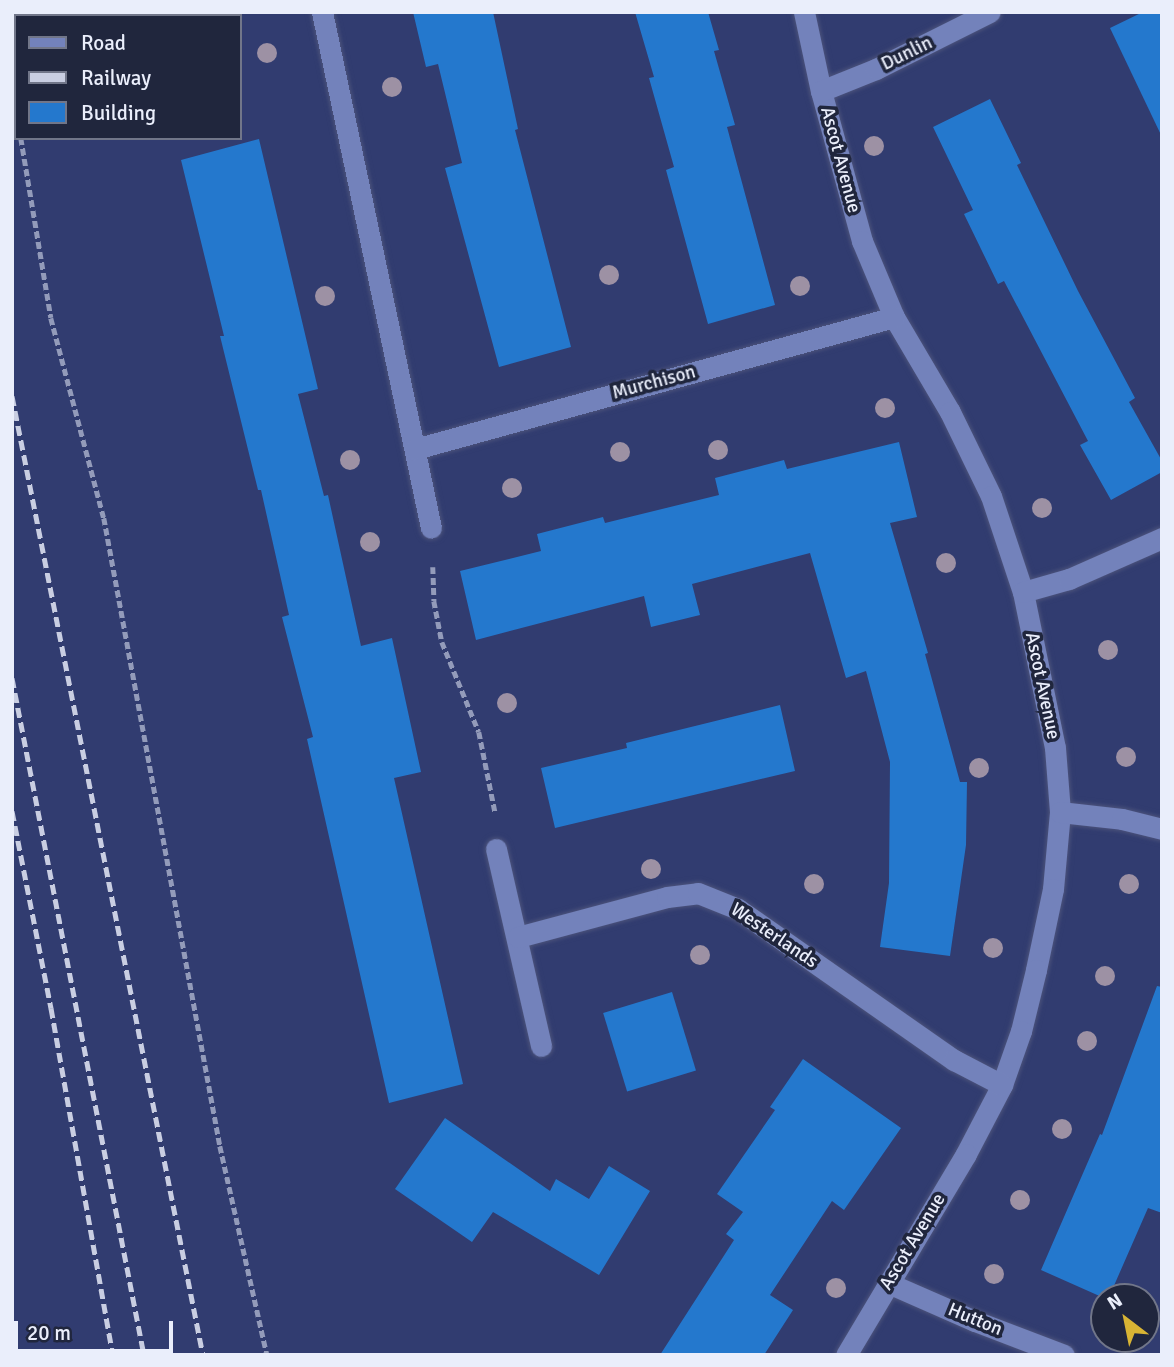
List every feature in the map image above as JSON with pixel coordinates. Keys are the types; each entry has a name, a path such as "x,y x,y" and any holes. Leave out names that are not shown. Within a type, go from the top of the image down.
{"street":[{"path":"322,12 431,528"},
{"name":"Ascot Avenue","path":"804,12 821,90 862,241 894,317 950,412 991,496 1023,592 1055,748 1060,813 1053,889 1036,971 1021,1031 1002,1085 966,1154 846,1355"},
{"name":"Dunlin","path":"821,90 876,69 990,12"},
{"name":"Murchison","path":"415,449 894,317"},
{"path":"1023,592 1069,579 1162,538"},
{"path":"1060,813 1122,819 1162,829"},
{"path":"496,849 541,1045"},
{"name":"Westerlands","path":"518,937 667,897 698,893 738,909 954,1060 1002,1085"},
{"name":"Hutton","path":"888,1283 975,1321 1064,1355"}],"path":[{"path":"21,140 51,318 104,518 220,1146 267,1355"},
{"path":"431,528 434,601 442,642 479,732 495,803 496,849"}],"building":[{"path":"413,12 493,12 518,129 515,130 571,347 499,367 445,168 462,163 438,64 426,67"},
{"path":"635,12 708,12 719,50 714,51 735,125 727,127 775,305 708,324 666,170 674,167 649,78 654,77"},
{"path":"1143,12 1162,12 1162,137 1110,28"},
{"path":"990,99 1021,163 1017,165 1078,291 1135,398 1129,402 1162,461 1162,472 1111,500 1080,445 1088,441 1004,281 998,284 964,214 973,210 933,127"},
{"path":"259,139 318,389 298,394 324,496 328,495 361,646 392,638 421,772 394,778 463,1084 389,1103 307,739 313,737 282,617 289,615 261,490 258,490 220,336 224,336 181,160"},
{"path":"899,442 917,517 890,523 928,653 925,654 960,782 967,782 966,845 950,956 880,947 889,883 890,762 866,671 846,678 810,553 692,584 700,615 651,627 644,596 476,640 460,571 541,551 537,534 603,517 605,523 719,495 715,478 784,460 787,469"},
{"path":"780,705 795,771 555,828 541,768 627,748 626,743"},
{"path":"1157,986 1162,987 1162,1213 1148,1208 1115,1283 1090,1283 1090,1292 1041,1270 1100,1134 1102,1135"},
{"path":"672,992 696,1070 627,1091 603,1013"},
{"path":"803,1059 901,1128 844,1210 832,1201 770,1295 793,1310 764,1355 660,1355 734,1240 726,1234 743,1212 717,1194 775,1110 770,1107"},
{"path":"445,1118 550,1191 556,1179 589,1199 609,1166 650,1191 599,1275 493,1212 472,1242 395,1189"}],"railway":[{"path":"12,396 203,1355"},
{"path":"12,678 144,1355"},
{"path":"12,811 51,1008 113,1355"}]}
